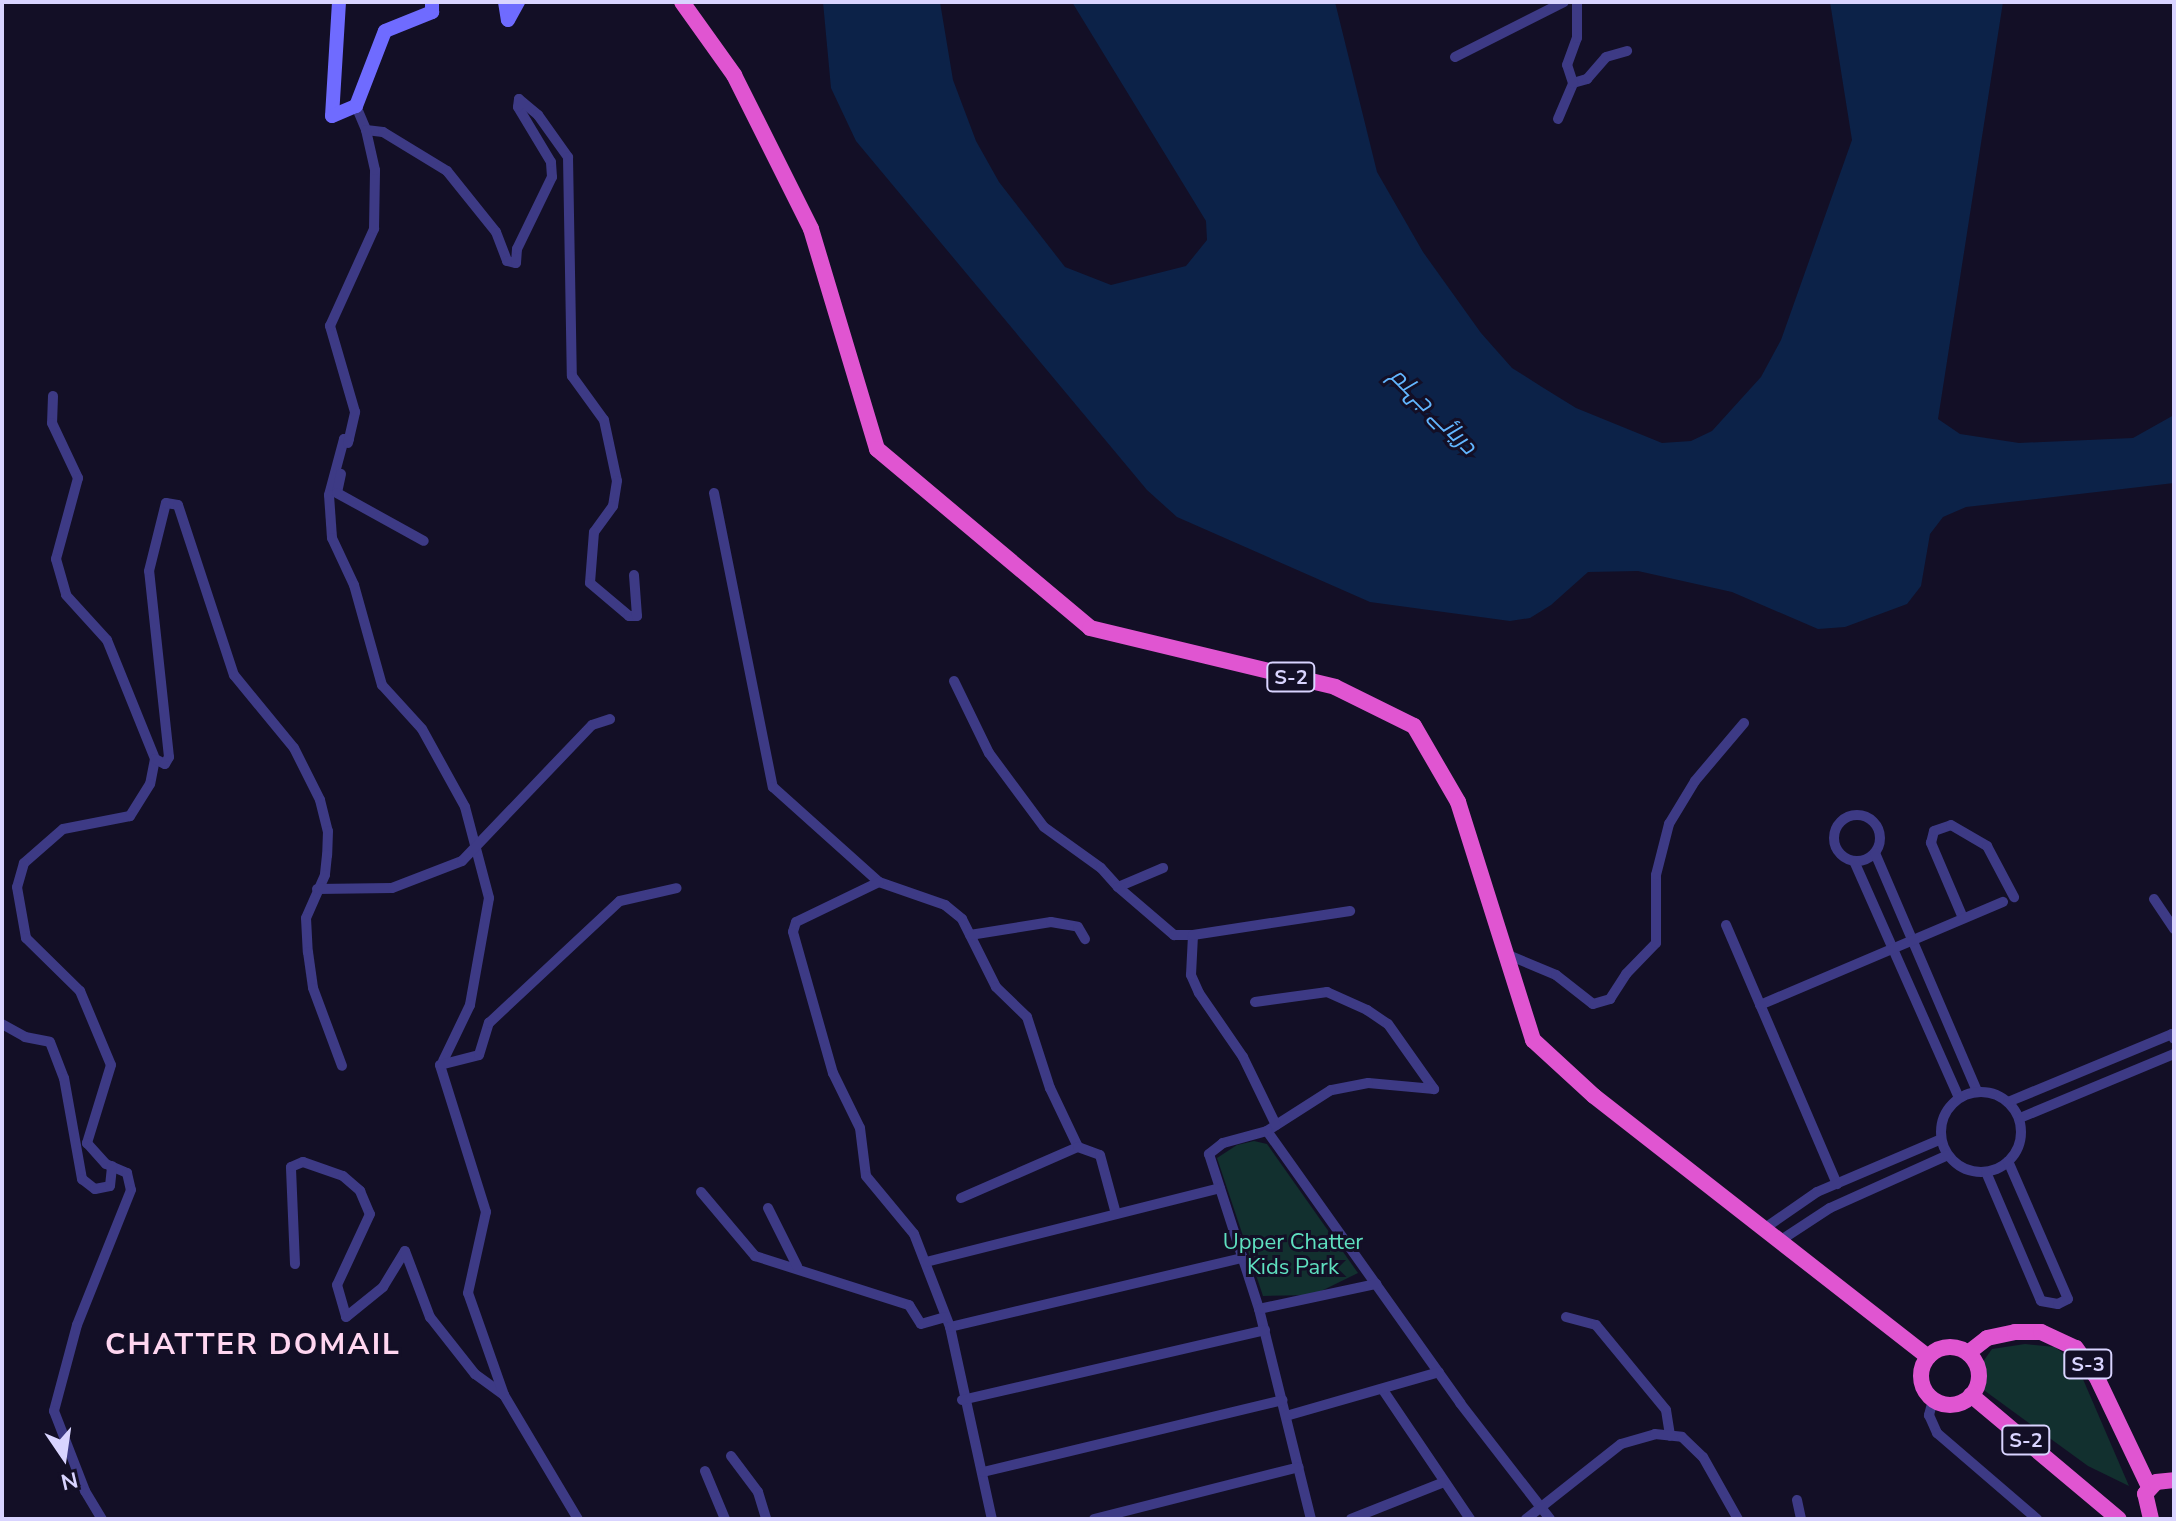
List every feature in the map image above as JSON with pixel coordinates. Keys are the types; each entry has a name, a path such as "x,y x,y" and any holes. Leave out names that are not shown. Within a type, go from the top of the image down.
{"highway":[{"name":"S-2","path":"682,2 734,75 811,229 877,449 1090,628 1335,687 1414,726 1458,802 1533,1040 1594,1096 1928,1357"},
{"name":"S-3","path":"1968,1353 1987,1338 2015,1332 2041,1332 2076,1348 2098,1380 2149,1487"},
{"path":"1945,1347 1968,1353 1979,1373 1971,1395 1951,1405 1933,1400 1921,1374 1928,1357 1945,1347"},
{"name":"S-2","path":"1971,1395 2119,1519"},
{"path":"2151,1519 2144,1502 2149,1487 2174,1480"}],"main road":[{"path":"339,2 332,116 356,106 385,31 432,12 432,2"},
{"path":"505,2 508,20 518,2"}],"street":[{"path":"1455,57 1564,2"},
{"path":"1558,119 1573,83 1567,65 1577,38 1577,2"},
{"path":"1573,83 1587,79 1606,57 1627,51"},
{"path":"366,130 383,132 447,171 496,232 507,261 516,263 517,249 552,177 551,162 518,107 519,99 563,148 570,178 572,376 604,420 617,481 613,506 594,532 590,583 629,616 637,616 634,575"},
{"path":"356,106 366,130 375,170 374,229 330,326 355,412 337,493 424,541"},
{"path":"53,396 52,423 78,478 56,559 62,583 66,595 107,640 155,759 150,784 130,816 63,829 24,863 17,887 26,938 80,991 111,1065 87,1143 112,1166 127,1173 131,1190 77,1325 54,1411 85,1491 102,1519"},
{"path":"349,439 344,439 329,495 332,538 354,585 382,685 422,729 465,807 489,898 470,1005 443,1061 445,1094 486,1212 468,1293 504,1395 578,1519"},
{"path":"714,493 766,772 781,799 831,836 879,882 945,905 970,935 996,987 1027,1017 1050,1088 1078,1147"},
{"path":"155,759 165,764 169,757 149,571 166,503 178,505 234,675 294,748 320,800 328,831 325,875 306,918 308,952 313,988 342,1066"},
{"path":"954,681 989,753 1023,803 1044,827 1101,868 1118,887 1174,935 1193,935 1350,911"},
{"path":"317,889 345,892 407,883 462,861 475,843 517,808 592,725 610,719"},
{"path":"1506,954 1556,975 1593,1004 1610,999 1626,974 1656,943 1656,875 1669,824 1695,781 1744,723"},
{"path":"1959,1098 1854,861 1841,854 1834,842 1837,827 1847,817 1862,815 1875,823 1881,838 1875,853 1977,1091"},
{"path":"1963,918 1931,843 1934,831 1951,825 1987,846 2014,897"},
{"path":"1854,861 1875,853"},
{"path":"1118,887 1163,868"},
{"path":"879,882 796,922 793,932 833,1073 860,1128 866,1176 914,1234 948,1322 962,1400 983,1472 992,1519"},
{"path":"443,1061 479,1055 489,1023 620,901 631,895 677,888"},
{"path":"2154,899 2174,929"},
{"path":"1760,1005 2003,902"},
{"path":"970,935 1051,922 1078,927 1085,939"},
{"path":"1726,925 1837,1184"},
{"path":"1193,935 1191,975 1199,993 1243,1057 1271,1128 1376,1284 1550,1519"},
{"path":"1255,1002 1327,992 1342,998 1388,1024 1434,1089 1368,1083 1331,1090 1271,1128 1223,1143 1209,1154 1265,1330 1311,1519"},
{"path":"2,1024 25,1037 50,1042 64,1078 82,1179 95,1189 110,1186 112,1166"},
{"path":"2008,1102 2173,1036"},
{"path":"2020,1118 2174,1054"},
{"path":"1977,1091 2008,1102 2020,1118 2020,1145 2008,1161 1986,1172 1965,1169 1948,1155 1941,1139 1945,1113 1959,1098 1977,1091"},
{"path":"1762,1230 1837,1184 1941,1139"},
{"path":"961,1198 1078,1147 1100,1155 1116,1214"},
{"path":"1778,1242 1830,1208 1948,1155"},
{"path":"1986,1172 2041,1301 2058,1304 2068,1299 2008,1161"},
{"path":"295,1264 291,1167 303,1162 343,1176 360,1191 370,1214 337,1285 346,1317 383,1287 405,1251 430,1317 475,1374 504,1395"},
{"path":"926,1262 1220,1188"},
{"path":"701,1192 755,1256 797,1266 909,1305 921,1324 948,1322 1243,1258"},
{"path":"768,1208 797,1266"},
{"path":"1259,1309 1376,1284"},
{"path":"1566,1317 1596,1325 1666,1410 1670,1436"},
{"path":"962,1400 1265,1330"},
{"path":"1286,1416 1439,1372"},
{"path":"1383,1390 1470,1519"},
{"path":"983,1472 1282,1400"},
{"path":"1933,1400 1929,1415 1937,1433 2037,1519"},
{"path":"1526,1519 1538,1505 1621,1444 1670,1436 1682,1437 1703,1457 1738,1519"},
{"path":"731,1456 758,1492 766,1519"},
{"path":"1094,1519 1299,1467"},
{"path":"705,1471 725,1519"},
{"path":"1351,1519 1444,1482"},
{"path":"1797,1500 1801,1519"}],"green space":[{"name":"Upper Chatter Kids Park","path":"1254,1141 1267,1144 1358,1273 1313,1295 1263,1296 1217,1158 1237,1145"},
{"path":"2025,1344 2055,1347 2076,1363 2129,1486 2088,1466 1970,1380 1992,1349"}],"water":[{"name":"دریائے جہلم","path":"823,2 940,2 953,80 976,141 999,182 1065,267 1111,285 1186,266 1207,240 1206,221 1072,2 1335,2 1377,172 1423,252 1481,333 1512,368 1576,408 1662,443 1691,441 1712,431 1761,377 1781,340 1852,140 1830,2 2003,2 1938,419 1960,434 2019,443 2133,438 2174,415 2174,483 1966,507 1943,517 1930,534 1921,586 1907,604 1845,627 1818,629 1732,592 1638,571 1588,572 1551,605 1530,618 1510,621 1370,602 1177,517 1147,490 856,141 831,88"}],"district":[{"name":"CHATTER DOMAIL","path":"253,1345"}]}
